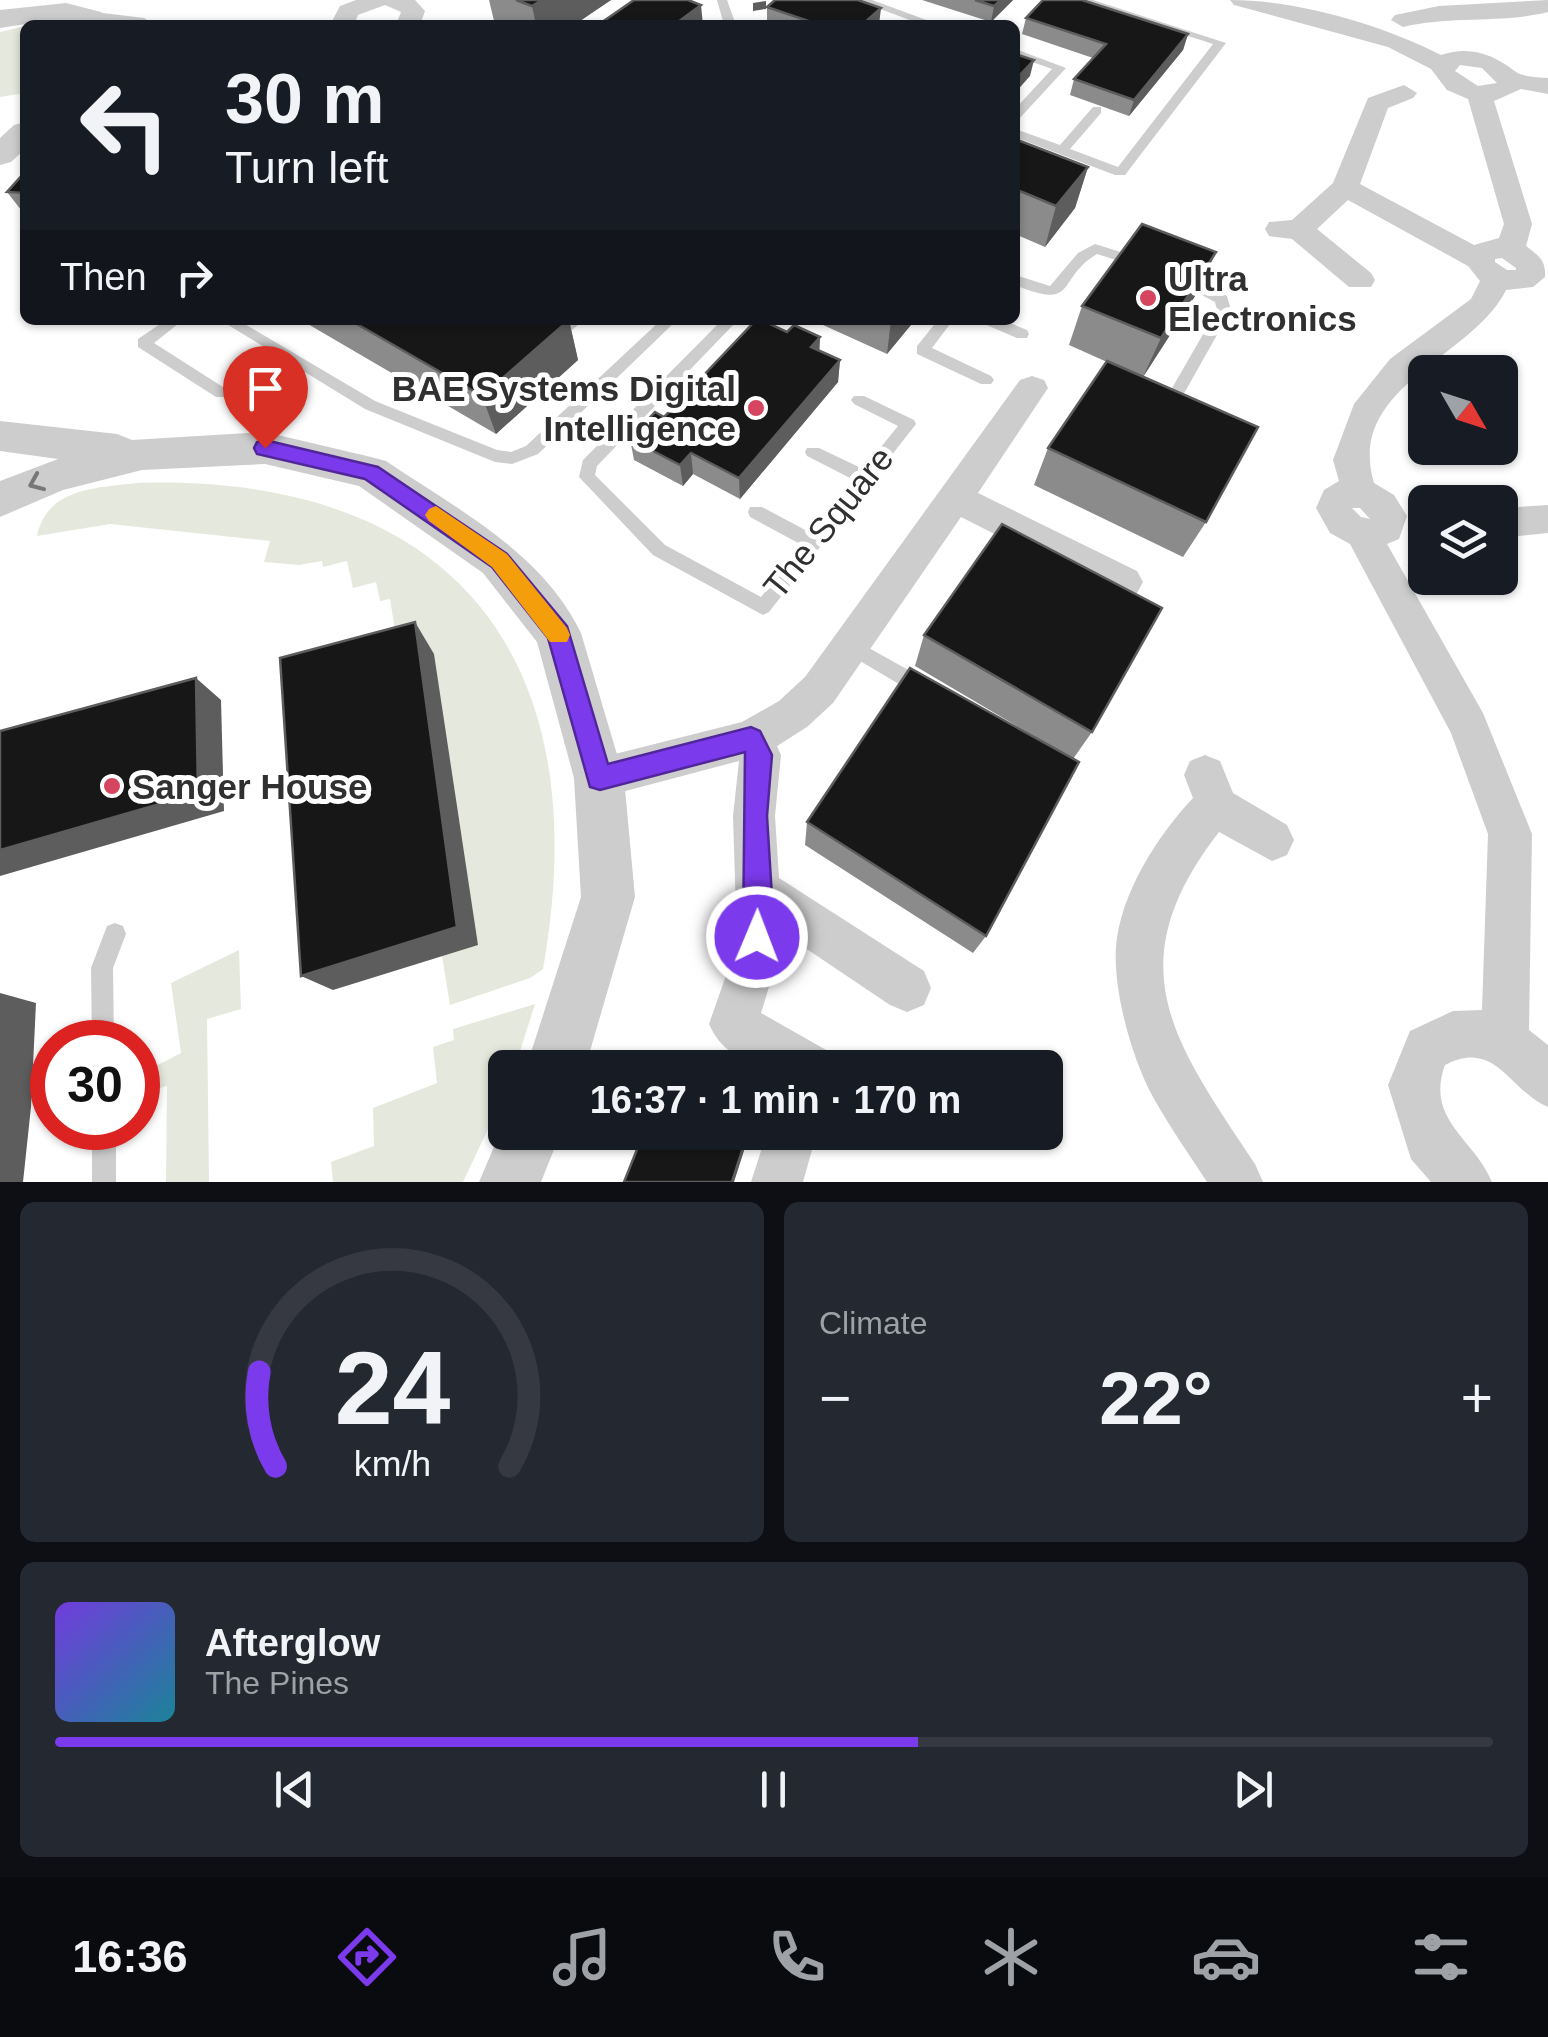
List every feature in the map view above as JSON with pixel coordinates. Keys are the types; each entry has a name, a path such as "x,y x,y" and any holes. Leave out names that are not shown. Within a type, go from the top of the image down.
{"street":[{"path":"339,20 348,11 378,0"},
{"path":"1242,0 1397,42 1443,66"},
{"path":"1538,0 1548,6"},
{"path":"1403,20 1428,12 1530,11 1548,6"},
{"path":"8,14 63,12 92,20"},
{"path":"1457,58 1480,60 1506,72 1511,86 1500,93 1479,94 1450,82 1443,66 1457,58"},
{"path":"1511,80 1548,86"},
{"path":"1360,280 1289,230 1345,186 1366,98 1404,93"},
{"path":"1479,94 1518,224 1495,262 1483,306 1401,367 1366,413 1350,460 1359,492 1341,495 1334,508 1345,526 1392,523 1510,834 1505,1041"},
{"path":"0,155 20,137"},
{"path":"1345,186 1495,262 1528,262 1539,280"},
{"path":"600,778 751,739 793,714 818,690 851,646 1032,388"},
{"path":"0,436 142,454 265,448 371,472 483,546 558,633 600,778 608,898 561,1050"},
{"path":"0,500 53,476 142,454"},
{"path":"956,498 1124,582"},
{"path":"1518,522 1548,519"},
{"path":"751,739 760,755 754,816 758,891 754,962 733,1024 778,1050"},
{"path":"1237,1182 1170,1078 1147,1016 1139,947 1152,901 1180,847 1207,813 1212,791 1272,840"},
{"path":"758,891 907,988"},
{"path":"1445,1176 1414,1086 1426,1048 1459,1033 1505,1041 1538,1067 1548,1082"},
{"path":"510,1182 523,1150"},
{"path":"777,1182 787,1150"}],"lane":[{"path":"861,0 905,20"},
{"path":"1020,136 1120,172 1220,43 1082,0"},
{"path":"1020,54 1060,68 1020,111"},
{"path":"1062,150 1097,110"},
{"path":"1020,282 1045,292 1055,290 1083,256 1095,248 1204,287 1222,298 1224,310 1172,402"},
{"path":"169,325 144,343 221,393"},
{"path":"235,325 370,405 495,456 512,458 532,450 665,325"},
{"name":"The Square","path":"726,325 589,464 587,477 658,550 763,607 908,424 860,400"},
{"path":"942,325 922,350 986,380"},
{"path":"1001,325 1022,334"},
{"path":"812,452 865,478"},
{"path":"756,512 814,543"},
{"path":"851,646 936,696"},
{"path":"103,1020 102,968 115,934"},
{"path":"104,1150 104,1182"}],"shaded area":[{"path":"20,27 20,94 0,97 0,32"},
{"path":"137,483 248,488 343,511 420,551 480,607 523,677 548,762 554,859 543,969 530,978 450,1005 442,956 478,944 400,662 390,599 380,601 376,582 353,588 347,561 323,567 322,561 299,565 264,562 270,541 110,524 37,536 42,520 62,499 90,489"},
{"path":"239,950 241,1009 207,1019 209,1182 166,1182 167,1086 160,1088 160,1064 181,1053 171,983"},
{"path":"535,1004 520,1050 488,1050 488,1129 463,1182 333,1182 331,1162 374,1146 373,1108 437,1083 433,1047 454,1040 453,1029"}],"building":[{"path":"516,0 542,0 532,6"},
{"path":"634,0 688,0 701,5 681,20 605,20"},
{"path":"775,0 858,0 881,8 868,20 805,20 767,7"},
{"path":"975,0 1001,0 994,6"},
{"path":"1043,0 1082,0 1188,34 1134,100 1074,79 1106,44 1026,18"},
{"path":"1020,56 1034,60 1020,75"},
{"path":"1020,141 1088,167 1056,206 1020,191"},
{"path":"20,178 20,193 7,192"},
{"path":"1142,224 1216,252 1161,338 1082,306"},
{"path":"359,325 563,325 482,396"},
{"name":"BAE Systems Digital Intelligence","path":"751,325 772,325 787,332 794,325 820,337 811,347 840,360 739,478 691,453 680,465 630,439 655,412 664,417"},
{"path":"1107,361 1258,427 1206,522 1048,448"},
{"path":"1002,524 1162,608 1092,732 924,635"},
{"path":"415,622 457,927 301,976 280,658"},
{"path":"910,668 1079,762 986,936 807,822"},
{"name":"Sanger House","path":"196,678 198,793 0,850 0,731"},
{"path":"637,1150 742,1150 732,1182 624,1182"}],"slow traffic":[{"path":"436,515 500,560 559,635"}],"place":[{"name":"Ultra Electronics","path":"1148,298"},
{"name":"BAE Systems Digital Intelligence","path":"756,408"},
{"name":"Sanger House","path":"112,786"}],"route":[{"path":"265,448 371,472 500,560 558,633 600,778 751,739 760,755 754,816 760,913 757,937"}]}
